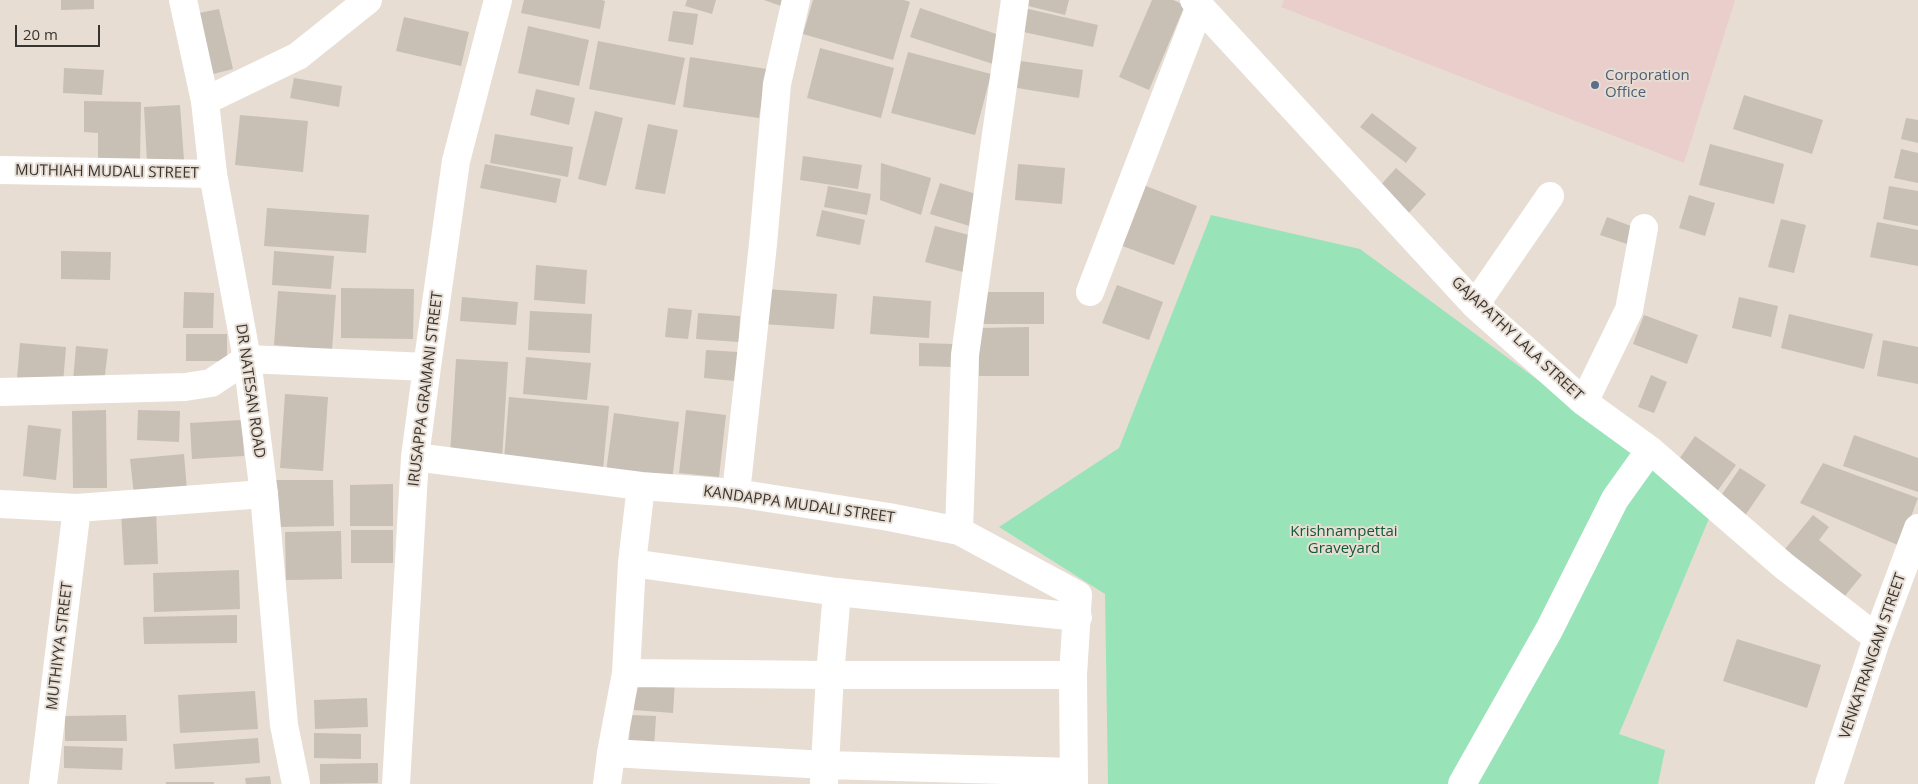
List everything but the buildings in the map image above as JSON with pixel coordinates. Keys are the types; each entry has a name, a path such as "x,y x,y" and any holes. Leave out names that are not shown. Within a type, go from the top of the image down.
{"street":[{"name":"DR NATESAN ROAD","path":"183,0 205,101 214,174 247,359 264,494 284,725 296,784"},
{"path":"205,101 298,56 368,0"},
{"name":"IRUSAPPA GRAMANI STREET","path":"396,784 415,457 456,161 498,0"},
{"path":"736,493 763,244 777,84 796,0"},
{"path":"959,531 965,355 1015,0"},
{"path":"1090,292 1197,3"},
{"name":"GAJAPATHY LALA STREET","path":"1197,3 1475,305 1584,402 1650,450 1784,566 1877,638"},
{"name":"MUTHIAH MUDALI STREET","path":"0,170 214,174"},
{"path":"1475,305 1550,196"},
{"path":"1584,402 1629,310 1644,228"},
{"path":"0,392 185,387 211,383 247,359 427,368"},
{"path":"1462,784 1549,630 1615,499 1650,450"},
{"name":"KANDAPPA MUDALI STREET","path":"415,457 641,486 736,493 889,517 959,531 1078,606"},
{"path":"607,784 626,672 632,563 641,486"},
{"path":"0,504 77,508 264,494"},
{"name":"MUTHIYYA STREET","path":"43,784 77,508"},
{"name":"VENKATRANGAM STREET","path":"1829,784 1877,638 1918,528"},
{"path":"611,753 825,775 1074,778 1074,675 1078,606 837,592 632,563"},
{"path":"825,775 830,675 837,592"},
{"path":"626,672 830,675 1074,675"}],"shaded area":[{"name":"Corporation Office","path":"1284,0 1735,0 1684,163 1281,7"}],"green space":[{"name":"Krishnampettai Graveyard","path":"1211,215 1360,249 1713,509 1619,734 1665,750 1658,784 1108,784 1105,594 999,527 1119,448"}],"place":[{"name":"Corporation Office","path":"1595,85"}]}
